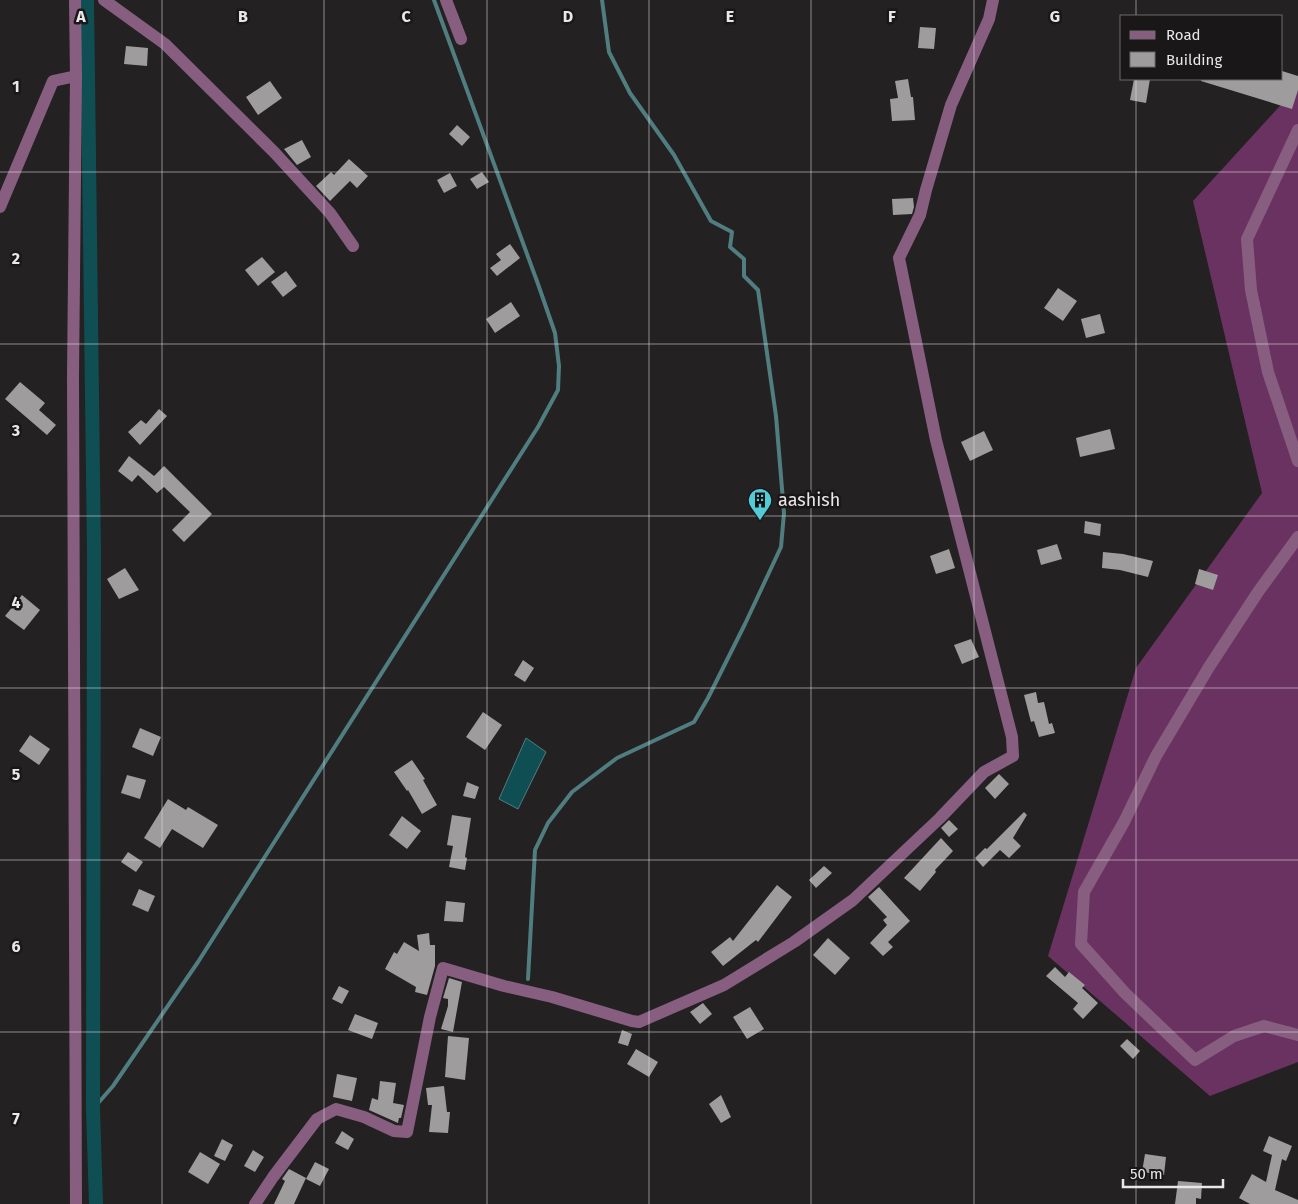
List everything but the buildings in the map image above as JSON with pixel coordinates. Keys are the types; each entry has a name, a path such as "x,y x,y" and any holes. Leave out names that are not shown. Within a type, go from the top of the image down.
{"street":[{"path":"75,0 73,377 76,1204"},
{"path":"104,0 165,44 274,152 330,214 353,246"},
{"path":"446,0 461,39"},
{"path":"256,1204 273,1177 317,1119 336,1109 364,1117 394,1131 407,1132 430,1018 443,968 639,1022 724,985 794,942 853,900 940,818 984,772 1013,756 1012,737 936,440 899,258 920,215 952,105 989,19 993,0"},
{"path":"0,207 53,81 76,76"},
{"path":"1298,130 1247,239 1251,290 1268,372 1298,461"},
{"path":"1298,537 1258,592 1156,756 1124,822 1084,892 1082,944 1125,993 1196,1060 1234,1036 1264,1026 1298,1035"}],"shaded area":[{"path":"1298,86 1298,1062 1210,1096 1048,956 1136,668 1262,493 1193,201"}],"water":[{"path":"526,738 546,752 518,809 499,799"}],"waterway":[{"path":"87,0 94,554 93,1109 96,1204"},
{"path":"93,1109 113,1086 198,962 538,427 558,390 559,366 555,333 434,0"},
{"path":"528,979 535,850 548,823 572,792 617,758 694,722 745,624 781,547 784,513 776,416 758,290 744,276 744,259 730,247 732,232 711,221 674,155 630,93 609,52 602,0"}],"place":[{"name":"aashish","path":"760,521"}]}
